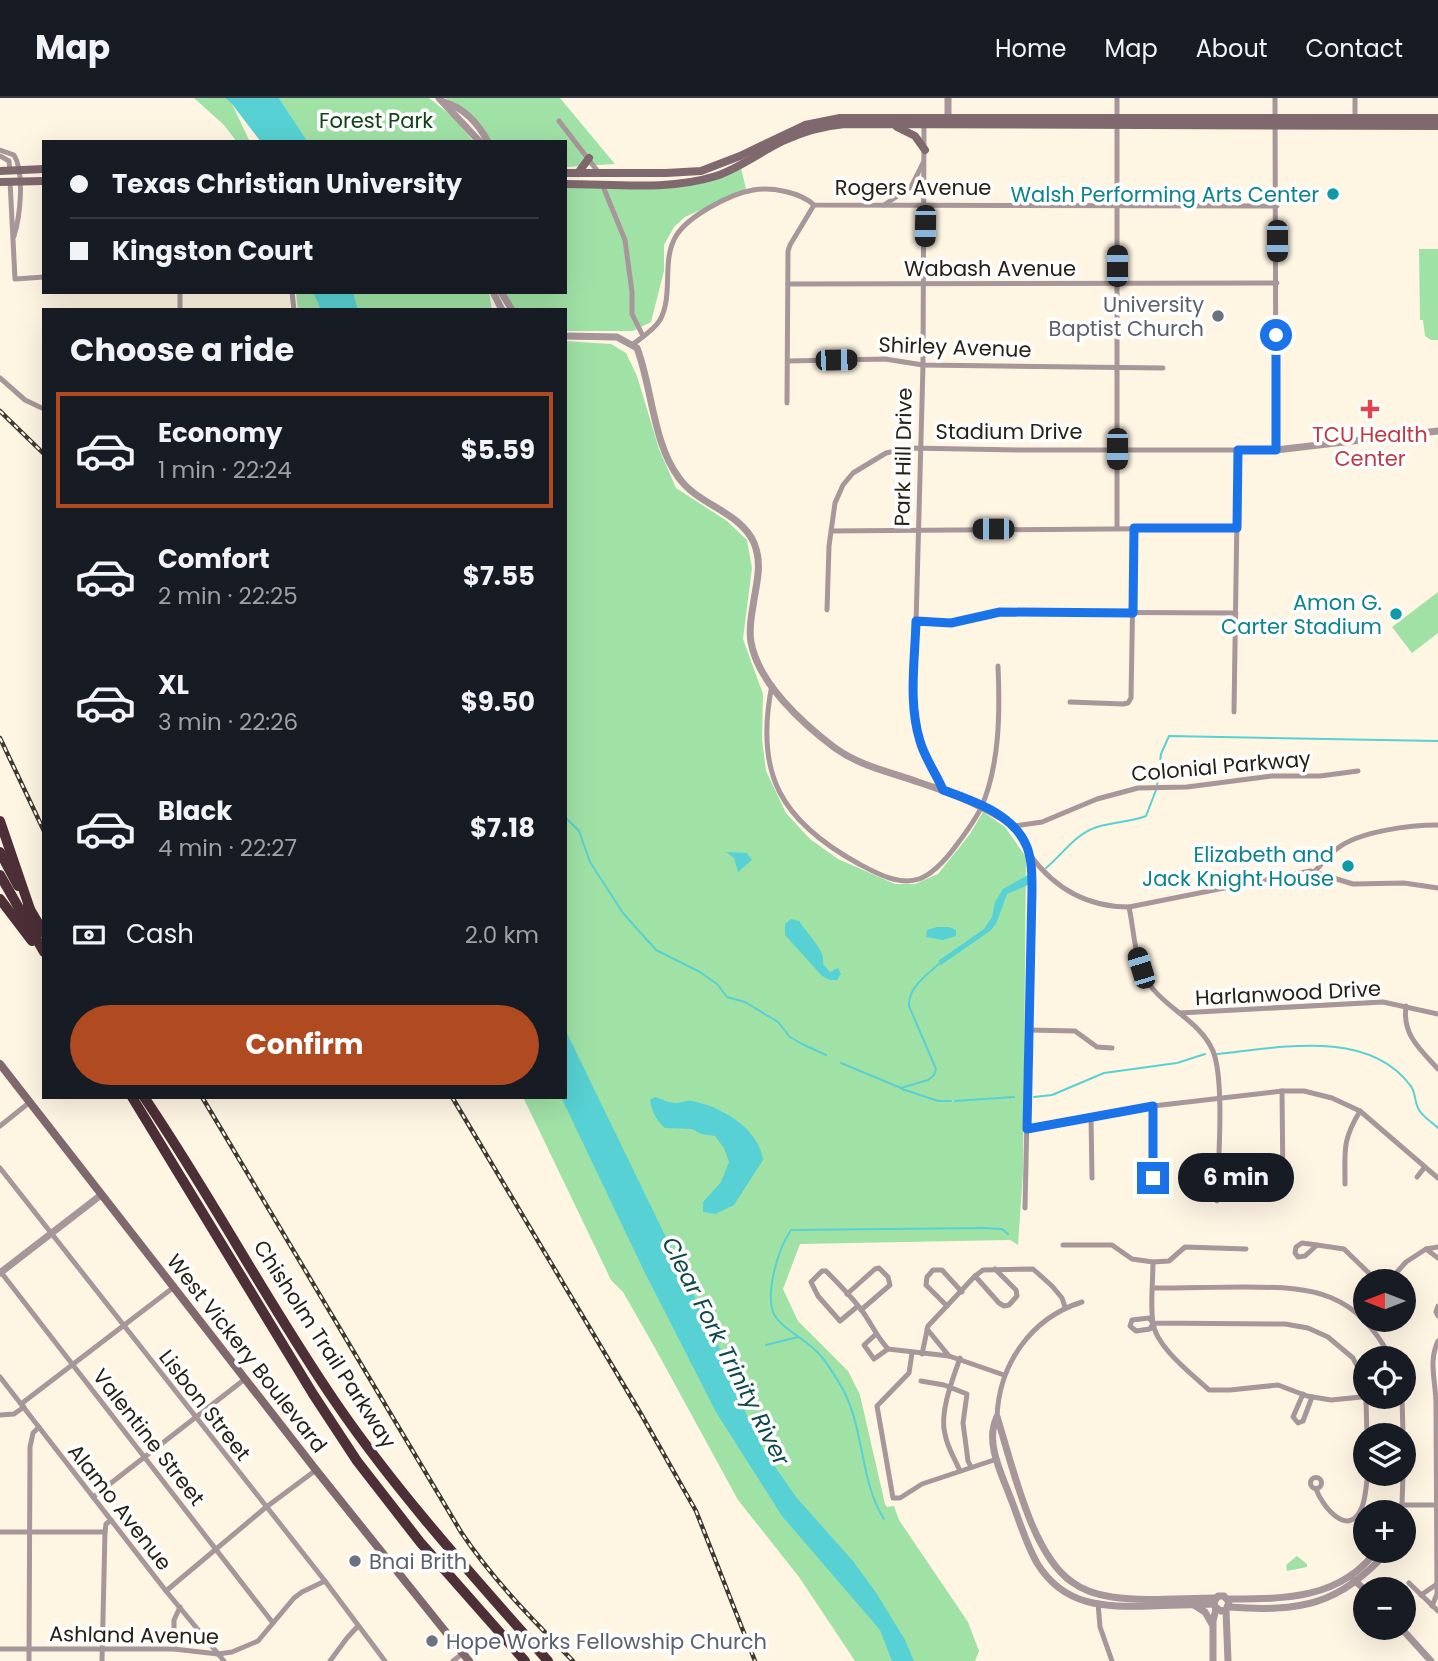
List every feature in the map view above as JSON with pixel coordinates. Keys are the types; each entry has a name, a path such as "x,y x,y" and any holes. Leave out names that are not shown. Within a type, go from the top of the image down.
{"highway":[{"path":"0,821 31,912"},
{"path":"0,852 42,930"},
{"path":"0,875 42,949"},
{"path":"0,899 42,951"},
{"name":"Chisholm Trail Parkway","path":"133,1099 318,1402 358,1461 420,1542 525,1661"},
{"name":"Chisholm Trail Parkway","path":"145,1099 334,1401 383,1468 439,1537 548,1661"}],"main road":[{"path":"567,173 701,171 740,156 793,130 828,120 1276,123 1438,118"},
{"path":"567,184 645,185 698,181 734,169 781,142 812,130 845,124 891,125 924,122"},
{"path":"1355,122 1438,126"},
{"path":"891,125 915,136 925,153"},
{"path":"578,173 589,158"},
{"path":"0,171 42,169"},
{"path":"0,183 42,181"},
{"name":"West Vickery Boulevard","path":"0,1064 466,1658"}],"street":[{"path":"948,98 948,122"},
{"path":"1117,98 1117,528"},
{"path":"1276,98 1276,450"},
{"path":"1355,98 1355,122"},
{"path":"441,100 478,140"},
{"path":"441,100 468,116 482,130 487,140"},
{"path":"559,121 599,173"},
{"name":"Park Hill Drive","path":"924,122 923,365 914,698 916,726 925,754 943,790"},
{"path":"0,150 14,155 18,222 13,239 15,279 42,277"},
{"path":"883,206 911,187 925,153"},
{"path":"0,156 9,161 15,170"},
{"path":"602,184 625,240 632,314 643,336"},
{"name":"Rogers Avenue","path":"632,345 660,318 665,305 671,246 681,229 692,218 752,190 788,192 814,205 1277,205"},
{"path":"787,403 790,245 814,205"},
{"name":"Wabash Avenue","path":"788,284 1277,283"},
{"path":"496,294 510,308"},
{"path":"567,336 617,337 632,345 638,352 652,411 669,460 679,479 747,530 754,543 759,573 753,603 751,641 755,657 772,685 800,718 838,750 870,766 982,806 1014,826 1028,853 1064,889 1082,899 1113,907 1129,907 1315,871 1353,884 1404,883 1438,888"},
{"name":"Shirley Avenue","path":"788,361 885,359 923,365 1163,368"},
{"path":"0,378 25,400 42,408"},
{"name":"Stadium Drive","path":"827,610 831,531 835,503 843,485 853,473 886,453 899,449 1276,450 1438,431"},
{"path":"1234,712 1238,450"},
{"path":"1070,702 1123,704 1130,701 1134,528"},
{"path":"831,531 1237,528"},
{"path":"916,621 951,623 1000,612 1236,613"},
{"path":"772,685 766,721 769,758 775,781 788,807 814,835 844,855 879,875 907,881 933,871 950,854 982,806 996,741 998,666"},
{"name":"Colonial Parkway","path":"1014,826 1042,822 1115,793 1152,787 1187,787 1272,776 1329,775 1358,771"},
{"path":"1315,871 1340,846 1350,841 1407,826 1438,825"},
{"path":"1025,1208 1032,877 1028,853"},
{"path":"1129,907 1141,968 1152,988 1204,1037 1212,1049 1216,1063 1218,1097 1217,1201"},
{"name":"Harlanwood Drive","path":"1180,1013 1383,1002 1438,1014"},
{"path":"1406,1006 1404,1017 1411,1040 1438,1069"},
{"path":"1029,1030 1075,1031 1097,1047 1112,1048"},
{"path":"1282,1091 1283,1184"},
{"path":"1027,1129 1091,1116 1218,1097 1304,1091 1360,1111 1438,1178"},
{"path":"0,1125 30,1102"},
{"path":"1153,1106 1153,1178"},
{"path":"1345,1184 1345,1144 1348,1130 1360,1111"},
{"path":"1091,1116 1092,1178"},
{"name":"Lisbon Street","path":"0,1168 385,1661"},
{"path":"1417,1177 1424,1168"},
{"path":"0,1272 101,1195"},
{"path":"1063,1245 1112,1245 1132,1259 1153,1262 1169,1261 1185,1247 1246,1249"},
{"path":"1317,1245 1344,1248 1365,1269"},
{"path":"1400,1269 1418,1252 1438,1247"},
{"path":"1426,1249 1438,1258"},
{"path":"1153,1262 1153,1323 1150,1329 1133,1331 1130,1326 1132,1320 1150,1318 1153,1323 1161,1342 1209,1390 1230,1391 1278,1385 1312,1397 1331,1400 1353,1398"},
{"path":"847,1294 875,1269 880,1268 886,1274 890,1286 859,1308 840,1321 818,1296 810,1282 822,1270 826,1271 859,1308 875,1335 888,1349 960,1358 1004,1375"},
{"path":"975,1276 999,1303 1009,1305 1017,1296 1016,1290 995,1269"},
{"path":"922,1354 927,1329 983,1270 1033,1269 1060,1296 1066,1307"},
{"path":"947,1306 926,1285 927,1277 933,1270 942,1270 962,1292"},
{"name":"Valentine Street","path":"0,1272 273,1623"},
{"path":"0,1415 13,1414 174,1287"},
{"path":"1153,1288 1283,1287 1312,1290 1335,1299 1353,1311"},
{"path":"1082,1302 1066,1307 1048,1318 1028,1336 1011,1359 999,1391 997,1417 992,1431 993,1460 1030,1549 1045,1574 1066,1593 1097,1605 1111,1607 1215,1604"},
{"path":"1438,1306 1438,1316"},
{"path":"1140,1319 1142,1330"},
{"path":"1153,1323 1285,1324 1308,1328 1328,1337 1353,1358"},
{"path":"927,1329 949,1356"},
{"path":"875,1335 864,1345 874,1359 888,1349"},
{"path":"1432,1606 1437,1594 1435,1353 1438,1341"},
{"path":"912,1353 909,1373 877,1406 893,1497 900,1497 922,1484 993,1460"},
{"path":"960,1358 950,1387 944,1434 960,1471"},
{"name":"Alamo Avenue","path":"0,1377 166,1591 224,1661"},
{"path":"93,1497 245,1379"},
{"path":"921,1381 950,1387 967,1394 963,1423 971,1468"},
{"path":"1303,1394 1293,1417 1298,1423 1303,1421 1312,1397"},
{"path":"997,1417 1011,1465 1046,1553 1071,1582 1099,1594 1114,1597 1243,1608 1288,1608 1321,1602 1353,1580"},
{"path":"29,1661 30,1439 39,1427"},
{"path":"166,1591 265,1508 316,1470"},
{"path":"1316,1489 1329,1512 1346,1521 1354,1518 1361,1509 1366,1486"},
{"path":"1416,1508 1437,1505"},
{"path":"102,1661 105,1532 106,1524 111,1520"},
{"path":"0,1532 105,1532"},
{"path":"1356,1577 1368,1563"},
{"path":"1356,1577 1373,1563"},
{"path":"1227,1605 1300,1597 1353,1579"},
{"name":"Ashland Avenue","path":"0,1649 174,1649 218,1654 251,1646 302,1592 325,1581"},
{"path":"1421,1595 1437,1584"},
{"path":"1416,1590 1438,1611"},
{"path":"1099,1594 1097,1605 1100,1627 1112,1661"},
{"path":"1213,1661 1215,1604 1221,1595 1227,1605 1228,1661"},
{"path":"1194,1605 1205,1612 1213,1626"},
{"path":"174,1649 174,1620 180,1606"},
{"path":"1227,1626 1243,1608"},
{"path":"330,1661 358,1626"},
{"path":"1412,1640 1431,1661"},
{"path":"453,1661 466,1658"}],"green space":[{"path":"194,98 225,98 232,104 249,140 235,140 224,125"},
{"name":"Forest Park","path":"279,98 429,98 453,117 472,140 307,140"},
{"path":"445,98 560,98 615,164 567,167 567,140 490,140 459,107"},
{"path":"741,168 746,189 685,217 674,227 664,245 664,271 651,322 633,331 567,331 567,308 514,308 505,294 567,294 567,187 677,187 720,177"},
{"path":"1419,249 1438,249 1438,340 1425,336 1423,320 1420,320"},
{"path":"296,294 323,294 330,308 298,308"},
{"path":"353,294 489,294 492,308 357,308"},
{"path":"567,341 611,344 626,353 637,376 659,449 676,488 727,521 747,540 752,568 743,639 763,694 762,739 766,771 786,813 810,839 838,859 895,884 915,884 938,874 970,834 983,812 1005,827 1026,857 1023,1173 1018,1245 1010,1240 800,1244 783,1289 798,1321 848,1371 860,1395 885,1504 887,1507 894,1506 899,1520 968,1622 979,1651 975,1661 855,1661 799,1577 738,1500 623,1292 611,1280 524,1099 567,1099"},
{"path":"1438,592 1438,633 1412,653 1392,627"},
{"path":"1297,1556 1307,1567 1287,1571 1286,1565"}],"water":[{"path":"225,98 279,98 307,140 259,140"},
{"path":"314,294 354,294 357,308 320,308"},
{"path":"726,852 747,853 752,860 738,872 734,858"},
{"path":"1028,875 1028,885 1007,894 996,924 990,931 941,965 938,961 984,929 1003,889"},
{"path":"791,919 799,921 815,942 822,953 823,964 830,972 838,968 841,974 837,980 822,976 785,935 785,924"},
{"path":"937,927 956,930 956,936 943,940 926,937 927,930"},
{"path":"567,1033 725,1359 763,1449 796,1497 853,1561 877,1594 905,1640 914,1661 892,1661 880,1630 782,1516 716,1412 644,1271 562,1099 567,1099"},
{"path":"655,1097 673,1103 692,1101 714,1108 736,1120 754,1138 763,1160 734,1205 715,1214 703,1212 703,1202 721,1182 729,1162 724,1148 715,1136 701,1134 692,1129 665,1128 652,1108 650,1100"}],"waterway":[{"path":"1157,785 1161,754 1169,736 1438,741"},
{"path":"1046,868 1089,830 1146,816 1156,790"},
{"path":"567,819 579,831 590,862 623,913 656,950 700,972 717,984 727,997 745,1002 778,1022 790,1037 826,1055"},
{"path":"841,1063 901,1088 928,1080 934,1075 936,1069 909,1006 909,999 924,977 939,964"},
{"path":"1217,1054 1266,1048 1320,1046 1370,1055 1392,1067 1410,1085 1419,1110 1438,1128"},
{"path":"1034,1097 1052,1095 1104,1073 1177,1063 1205,1054"},
{"path":"902,1089 938,1101 951,1101"},
{"path":"955,1101 1014,1097"},
{"path":"884,1519 870,1488 854,1419 841,1386 820,1355 781,1323 773,1312 772,1281 782,1248 791,1230 984,1228 1002,1229 1008,1234"},
{"path":"766,1345 798,1337"}],"railway":[{"path":"0,411 42,452"},
{"path":"0,738 42,827"},
{"path":"203,1099 461,1532 500,1583 573,1661"},
{"path":"453,1099 696,1511 755,1661"}],"place":[{"name":"Walsh Performing Arts Center","path":"1333,194"},
{"name":"University Baptist Church","path":"1218,316"},
{"name":"TCU Health Center","path":"1370,409"},
{"name":"Amon G. Carter Stadium","path":"1396,614"},
{"name":"Elizabeth and Jack Knight House","path":"1348,866"},
{"name":"Bnai Brith","path":"355,1561"},
{"name":"Hope Works Fellowship Church","path":"432,1641"}],"route":[{"path":"1153,1178 1153,1106 1027,1129 1032,890 1027,847 1014,826 994,812 943,790 925,754 916,726 914,698 916,621 951,623 1000,612 1133,613 1134,528 1237,528 1238,450 1276,450 1276,335"}],"water label":[{"name":"Clear Fork Trinity River","path":"726,1351"}]}
